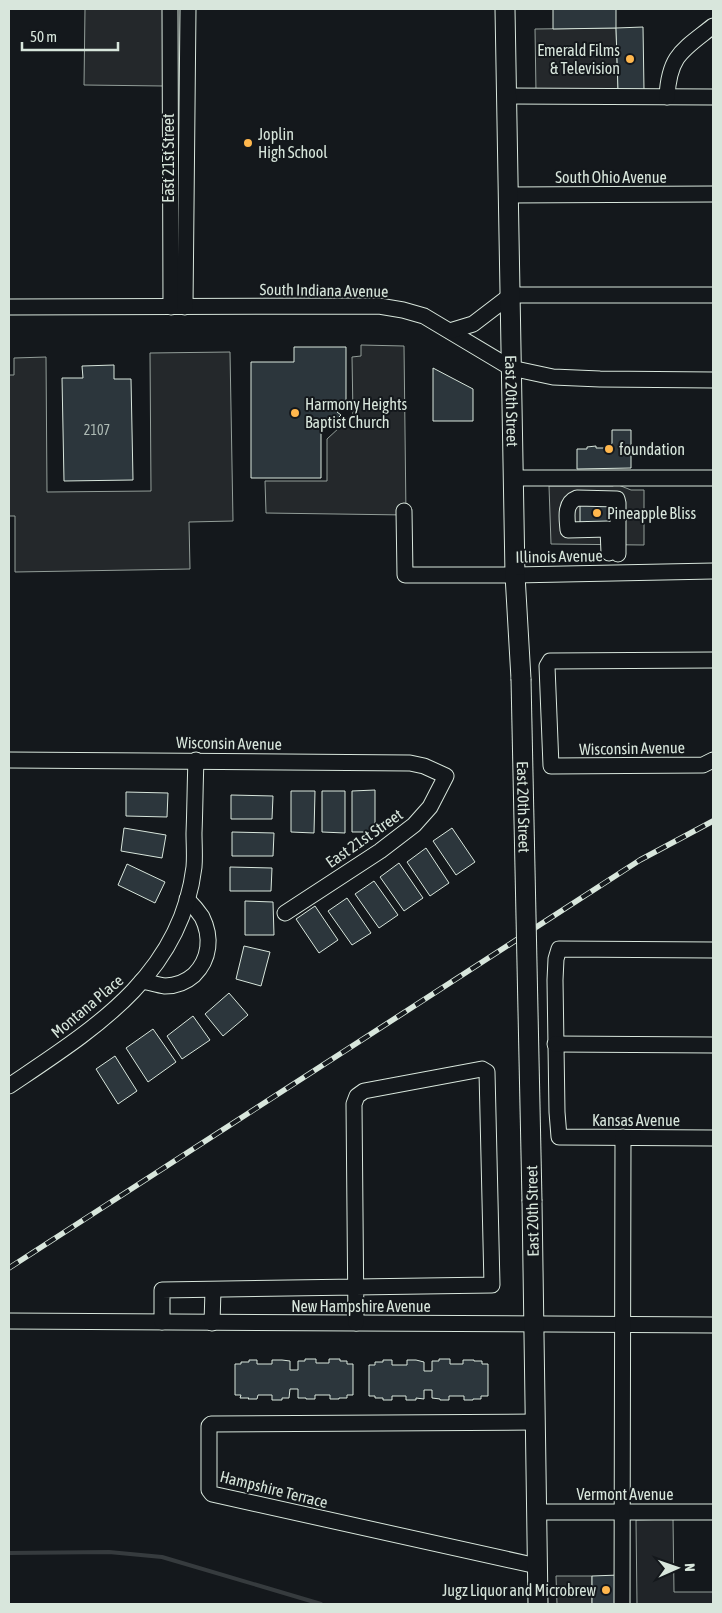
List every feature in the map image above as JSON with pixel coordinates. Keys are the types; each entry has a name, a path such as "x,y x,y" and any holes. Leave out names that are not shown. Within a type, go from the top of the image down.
{"main road":[{"name":"East 20th Street","path":"505,9 515,575 521,679 532,1201 538,1604"}],"street":[{"name":"East 21st Street","path":"170,9 170,101 178,307"},
{"name":"East 21st Street","path":"178,307 188,9"},
{"path":"667,97 670,71 675,60 695,39 713,26"},
{"path":"507,96 713,97"},
{"path":"170,101 186,102"},
{"name":"South Ohio Avenue","path":"509,195 713,194"},
{"path":"450,331 473,324 510,295 713,295"},
{"name":"South Indiana Avenue","path":"9,307 379,306 424,316 511,368 552,378 713,380"},
{"path":"513,478 713,478"},
{"path":"613,554 613,529 621,478"},
{"path":"613,529 568,530 566,510 572,500 576,498 617,499"},
{"name":"Illinois Avenue","path":"404,511 405,575 713,571"},
{"name":"Wisconsin Avenue","path":"713,660 550,661 547,666 551,766 703,765 713,760"},
{"name":"Wisconsin Avenue","path":"9,760 410,763 424,766 446,776"},
{"name":"Montana Place","path":"9,1086 78,1039 120,1005 142,981 170,944 184,911 194,867 196,760"},
{"name":"East 21st Street","path":"285,913 380,851 414,825 430,807 446,776"},
{"path":"142,981 165,986 176,985 189,979 199,970 209,946 201,916 187,899"},
{"path":"713,950 559,949 556,960 555,980 555,1044 713,1045"},
{"name":"Kansas Avenue","path":"555,1044 556,1112 559,1137 713,1138"},
{"path":"162,1322 162,1290 356,1286 492,1285 487,1072 482,1069 364,1091 356,1096 354,1104 356,1286 356,1323"},
{"path":"622,1604 623,1137"},
{"path":"212,1323 213,1290"},
{"name":"New Hampshire Avenue","path":"9,1322 713,1325"},
{"name":"Hampshire Terrace","path":"535,1422 211,1424 209,1426 209,1490 212,1494 537,1566"},
{"name":"Vermont Avenue","path":"536,1512 713,1512"}],"shaded area":[{"path":"85,9 165,9 164,86 84,85"},
{"path":"616,28 618,91 536,92 535,29"},
{"path":"361,345 404,346 406,515 266,513 265,481 327,481 327,439 353,415 352,357 361,356"},
{"path":"230,352 233,521 189,522 190,569 15,572 15,516 9,516 9,375 14,375 14,358 46,357 47,492 151,491 150,353"},
{"path":"616,484 631,490 644,490 644,545 551,544 549,486 613,486"},
{"path":"673,1519 674,1592 713,1592 713,1604 637,1604 636,1520"},
{"path":"556,1576 592,1576 592,1604 557,1604"}],"building":[{"path":"553,9 616,9 616,28 553,29"},
{"name":"Emerald Films & Television","path":"643,27 644,90 618,91 616,28"},
{"name":"Harmony Heights Baptist Church","path":"294,347 346,347 346,407 337,407 337,412 341,415 331,425 327,421 321,421 321,478 251,478 251,362 294,362"},
{"path":"114,365 114,379 131,379 133,480 64,481 62,378 83,378 82,366"},
{"path":"433,368 473,389 473,421 433,421"},
{"name":"foundation","path":"612,430 631,430 631,468 577,469 577,449 587,449 587,447 596,446 596,448 609,448 612,443"},
{"name":"Pineapple Bliss","path":"580,502 614,502 614,524 580,523"},
{"path":"375,790 375,832 352,832 352,791"},
{"path":"291,791 315,791 314,833 291,832"},
{"path":"322,791 345,791 345,833 322,832"},
{"path":"126,792 168,793 167,817 126,816"},
{"path":"231,795 273,796 272,819 231,819"},
{"path":"124,828 166,835 162,858 121,851"},
{"path":"452,828 475,862 456,875 433,841"},
{"path":"232,832 274,833 273,856 232,856"},
{"path":"426,848 449,883 430,896 407,862"},
{"path":"399,863 423,898 404,911 380,877"},
{"path":"127,864 165,882 155,903 118,885"},
{"path":"230,867 272,868 271,891 230,891"},
{"path":"374,881 398,915 379,928 355,894"},
{"path":"347,898 371,933 352,945 328,911"},
{"path":"245,901 273,902 274,935 245,935"},
{"path":"315,906 338,940 319,953 296,919"},
{"path":"244,946 270,952 261,986 236,979"},
{"path":"229,993 248,1015 223,1036 205,1014"},
{"path":"193,1016 210,1040 182,1059 167,1036"},
{"path":"153,1029 176,1062 148,1082 126,1048"},
{"path":"115,1056 137,1091 118,1104 96,1069"},
{"path":"305,1359 316,1359 316,1363 329,1363 329,1359 340,1359 340,1361 347,1361 347,1364 353,1364 353,1395 347,1395 347,1398 330,1399 330,1395 315,1395 315,1399 306,1399 298,1398 298,1389 290,1389 289,1398 282,1398 282,1400 272,1400 272,1395 258,1395 257,1399 248,1399 240,1398 241,1395 235,1395 235,1364 257,1360 257,1364 272,1364 272,1360 282,1360 290,1361 290,1370 298,1370 298,1361 305,1361"},
{"path":"439,1359 450,1359 450,1364 463,1364 463,1360 474,1360 482,1361 482,1364 488,1364 488,1396 481,1396 481,1399 464,1400 464,1396 449,1396 449,1400 440,1400 432,1398 432,1390 424,1390 424,1399 416,1398 416,1400 406,1400 406,1396 392,1396 392,1400 383,1400 383,1398 369,1396 369,1365 375,1365 375,1362 383,1362 383,1360 392,1360 392,1365 407,1365 407,1360 416,1360 424,1362 424,1371 432,1371 432,1361 439,1361"},
{"name":"Jugz Liquor and Microbrew","path":"619,1575 620,1604 592,1604 592,1576"}],"waterway":[{"path":"9,1553 109,1552 162,1557 321,1604"}],"railway":[{"path":"9,1268 640,860 713,821"}],"place":[{"name":"Emerald Films & Television","path":"630,59"},
{"name":"Joplin High School","path":"248,143"},
{"name":"Harmony Heights Baptist Church","path":"295,413"},
{"name":"foundation","path":"609,449"},
{"name":"Pineapple Bliss","path":"597,513"},
{"name":"Jugz Liquor and Microbrew","path":"606,1590"}]}
